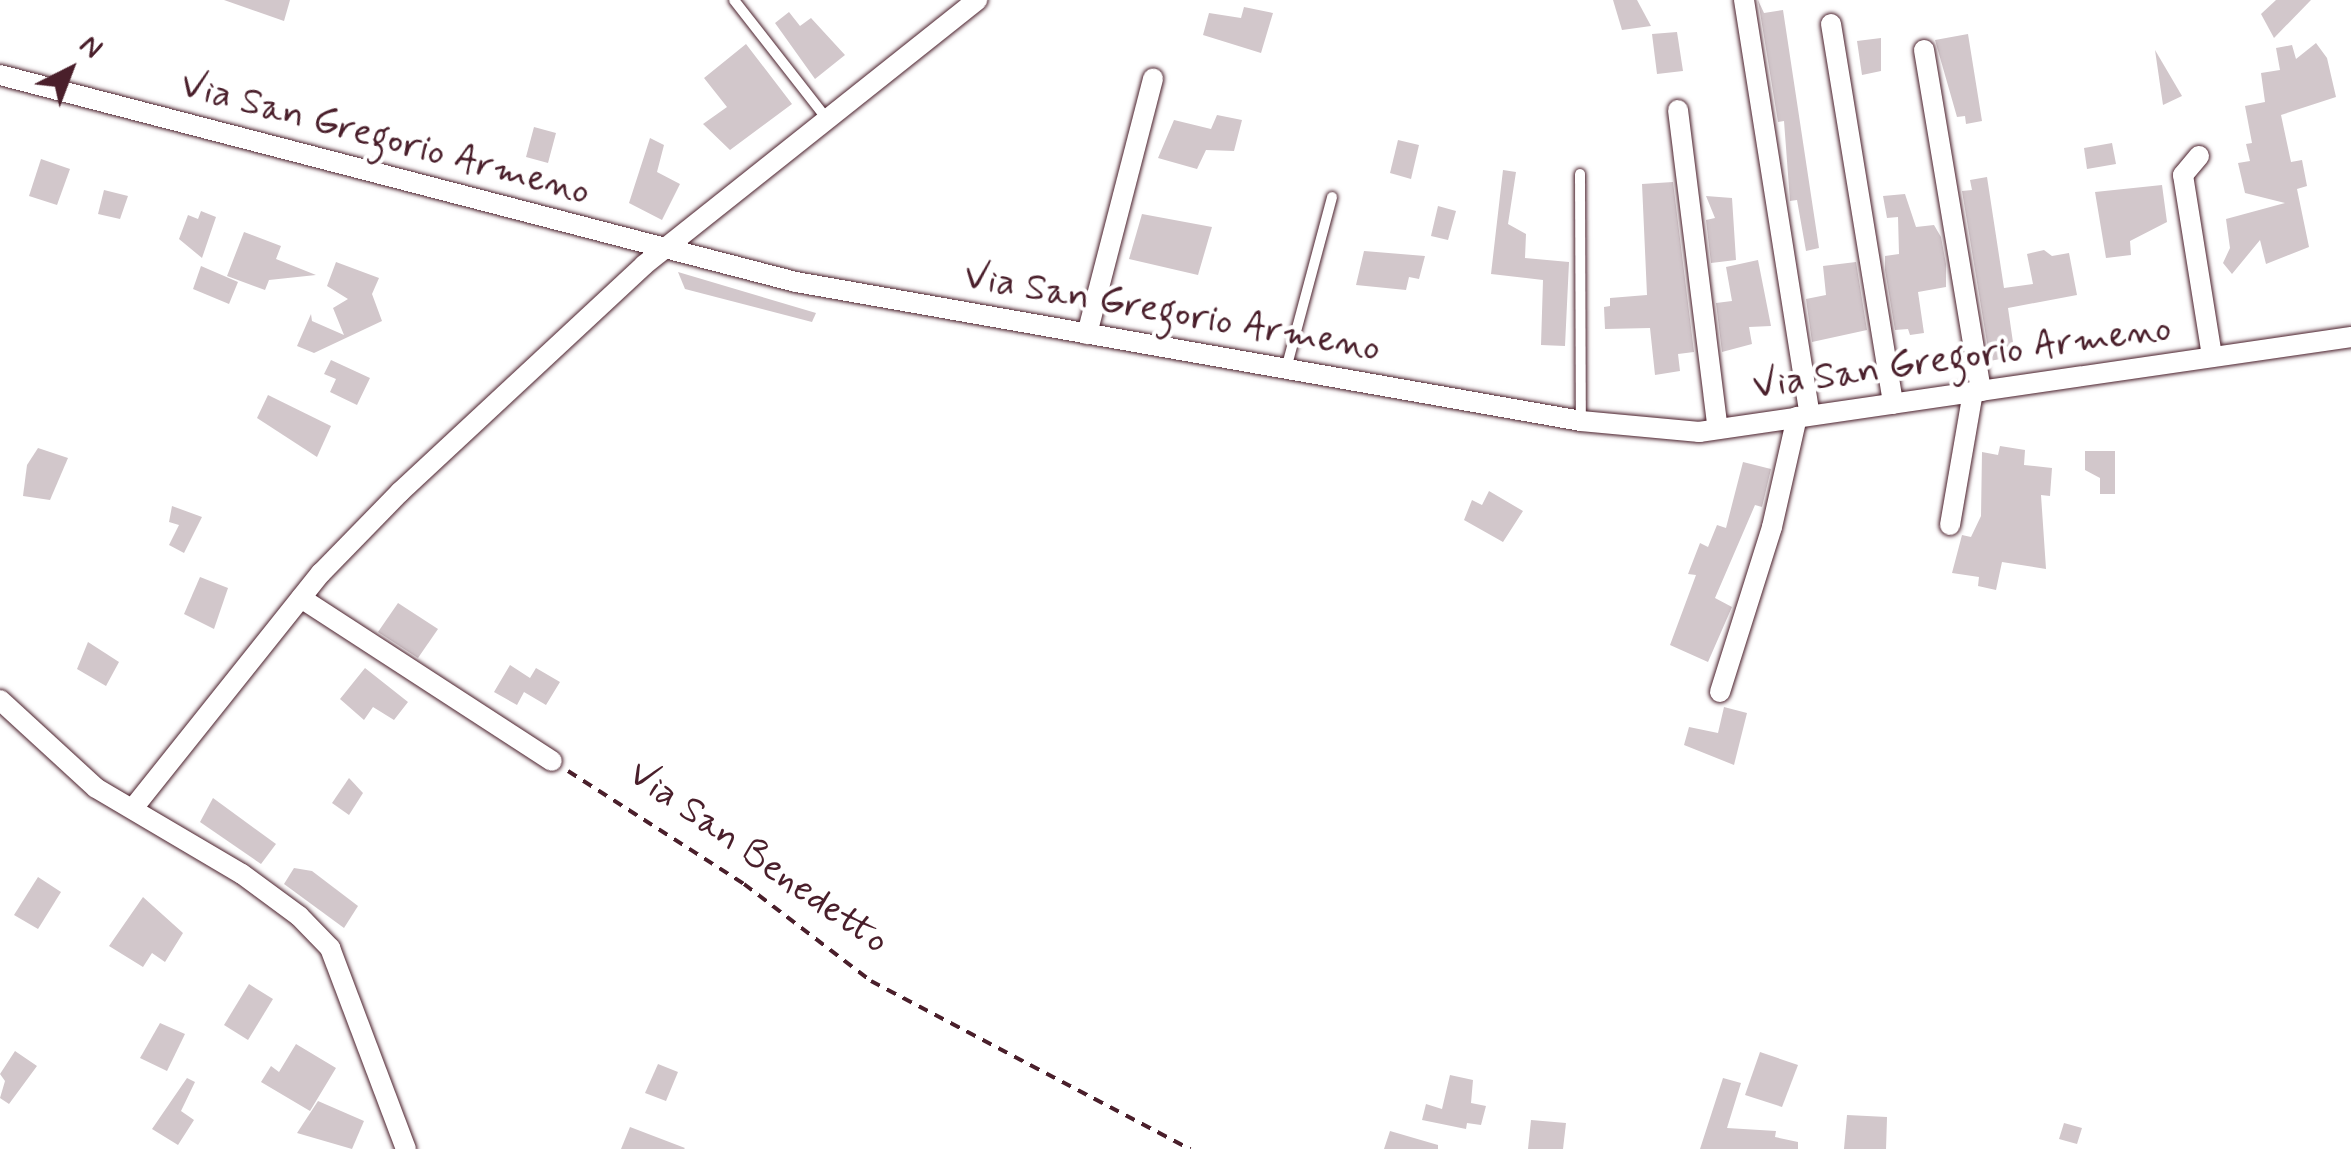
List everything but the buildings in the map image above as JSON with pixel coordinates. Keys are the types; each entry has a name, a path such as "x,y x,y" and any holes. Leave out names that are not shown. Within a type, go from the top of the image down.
{"street":[{"path":"134,807 301,598 506,391 644,265 671,249 826,119 977,0"},
{"path":"1720,692 1804,416 1744,0"},
{"path":"1831,24 1893,404"},
{"path":"1924,50 1977,391 1950,525"},
{"name":"Via San Gregorio Armeno","path":"0,75 796,282 1581,421 1718,429 2351,337"},
{"path":"1087,334 1152,78"},
{"path":"1678,110 1718,429"},
{"path":"2199,156 2183,175 2212,357"},
{"path":"301,598 552,761"},
{"path":"0,700 71,768 299,916 330,948 406,1149"}],"lane":[{"path":"734,0 826,119"},
{"path":"1580,174 1581,421"},
{"path":"1286,369 1332,197"}],"path":[{"name":"Via San Benedetto","path":"552,761 744,884 871,980 1190,1149"}]}
